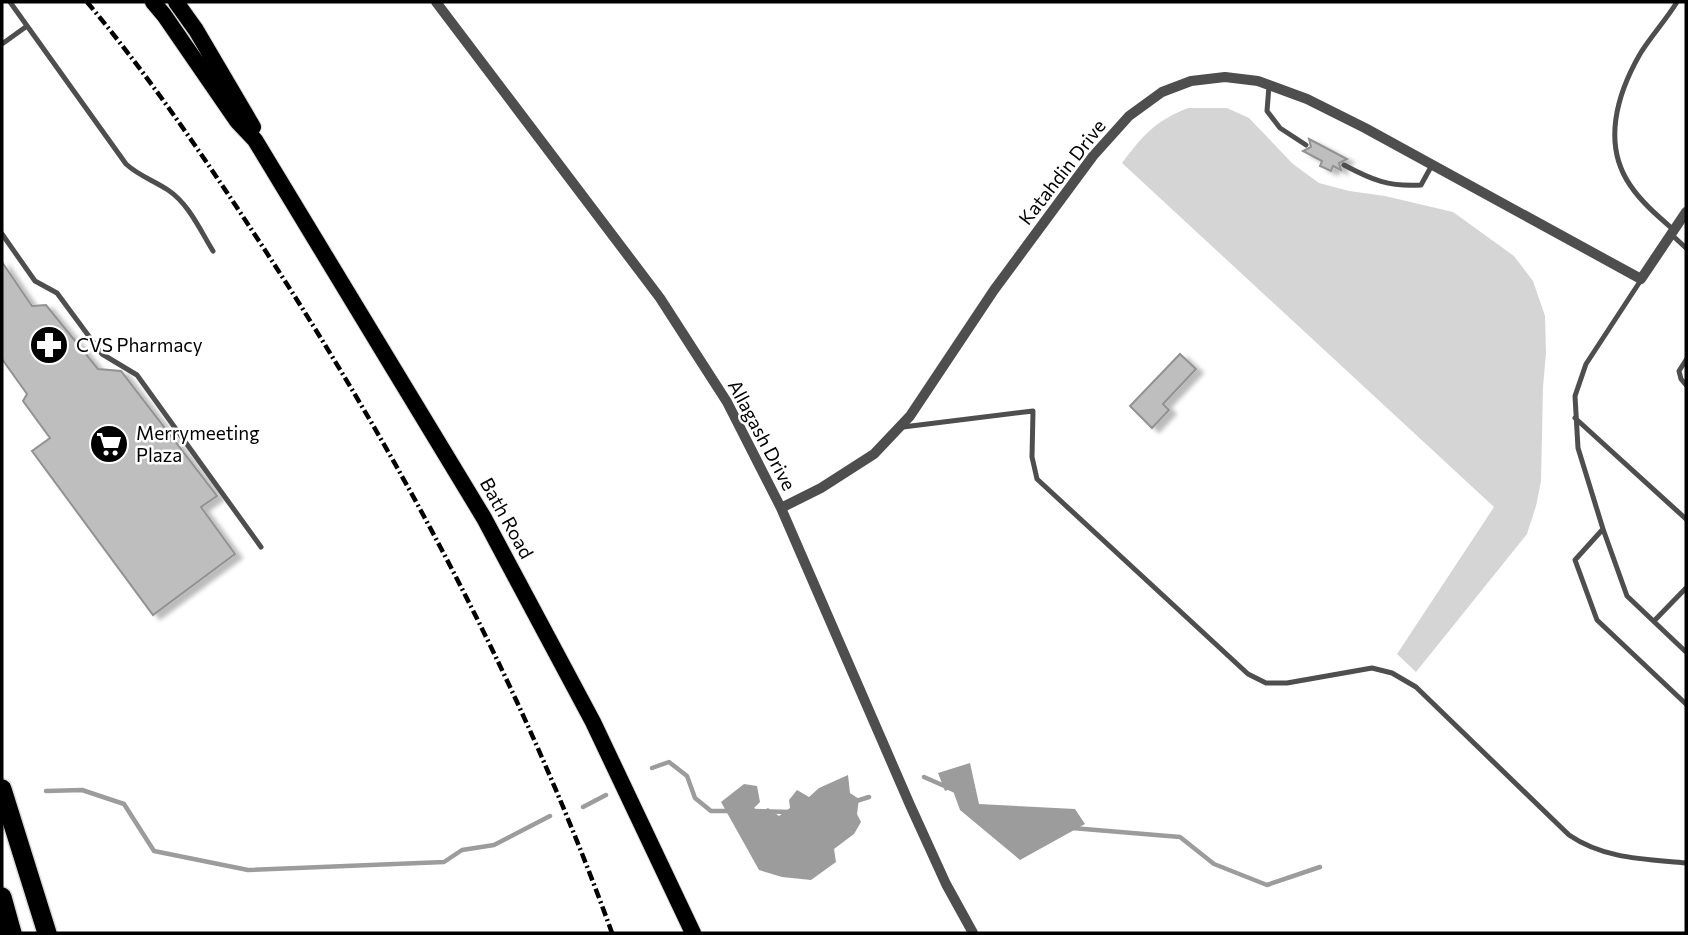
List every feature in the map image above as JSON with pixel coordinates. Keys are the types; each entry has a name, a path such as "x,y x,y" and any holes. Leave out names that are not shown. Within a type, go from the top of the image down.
{"highway":[{"path":"2,789 47,933"},
{"path":"2,897 12,933"}],"main road":[{"name":"Bath Road","path":"153,2 204,70 237,121 255,140 432,429 521,586 593,722 693,933"},
{"name":"Bath Road","path":"176,2 255,129 255,140"}],"street":[{"name":"Allagash Drive","path":"436,2 660,298 727,402 781,508 910,805 946,884 973,933"},
{"name":"Katahdin Drive","path":"781,508 821,488 874,454 900,428 994,290 1093,156 1129,116 1162,92 1191,81 1225,77 1270,85 1342,116 1641,279"},
{"path":"1641,279 1686,212"}],"lane":[{"path":"9,2 126,164 136,174 166,188 179,198 213,251"},
{"path":"1677,2 1640,54 1618,100 1614,136 1619,166 1629,185 1686,248"},
{"path":"2,44 27,26"},
{"path":"1270,85 1267,111 1280,128 1306,145"},
{"path":"1344,166 1380,182 1406,186 1421,185 1432,165"},
{"path":"2,234 35,281 57,293 102,354 138,375 261,547"},
{"path":"1641,279 1586,364 1575,396 1578,448 1627,596 1686,652"},
{"path":"1686,360 1679,371 1686,385"},
{"path":"900,428 1006,412 1033,411 1032,457 1037,479 1248,674 1266,683 1287,683 1372,667 1392,673 1416,687 1569,835 1584,845 1599,852 1632,858 1686,863"},
{"path":"1575,418 1686,519"},
{"path":"1603,529 1575,561 1597,620 1686,704"},
{"path":"1654,621 1686,588"}],"shaded area":[{"path":"1188,108 1227,108 1249,118 1293,164 1319,183 1453,212 1514,256 1533,281 1545,316 1546,353 1541,481 1536,506 1527,534 1416,672 1397,654 1494,507 1122,163 1150,130"},
{"path":"970,763 979,804 1075,809 1085,824 1020,860 960,810 952,788 945,791 938,773"},
{"path":"848,775 850,793 859,799 857,814 861,822 854,834 834,849 836,862 811,880 782,877 759,870 721,802 744,784 757,786 760,802 754,808 760,812 768,808 779,816 790,808 789,800 797,790 809,797 819,788"}],"building":[{"path":"1309,139 1347,159 1339,163 1341,170 1333,166 1331,171 1320,166 1322,161 1303,151 1311,147"},
{"name":"Merrymeeting Plaza","path":"2,262 32,306 46,305 98,369 121,371 217,496 201,507 235,554 153,615 32,451 50,438 23,401 27,394 2,359"},
{"path":"1180,354 1196,369 1163,404 1169,410 1152,428 1130,406"}],"waterway":[{"path":"652,768 669,762 687,776 695,798 711,811 731,811"},
{"path":"924,777 958,792"},
{"path":"46,791 82,790 124,804 154,851 248,870 444,862 462,850 494,845 550,816"},
{"path":"583,807 606,795"},
{"path":"853,802 869,797"},
{"path":"753,811 790,812"},
{"path":"1072,828 1180,837 1214,864 1267,885 1320,867"}],"railway":[{"path":"87,2 154,88 237,208 310,320 409,489 499,663 540,752 612,933"}],"place":[{"name":"CVS Pharmacy","path":"49,345"},
{"name":"Merrymeeting Plaza","path":"109,444"}]}
